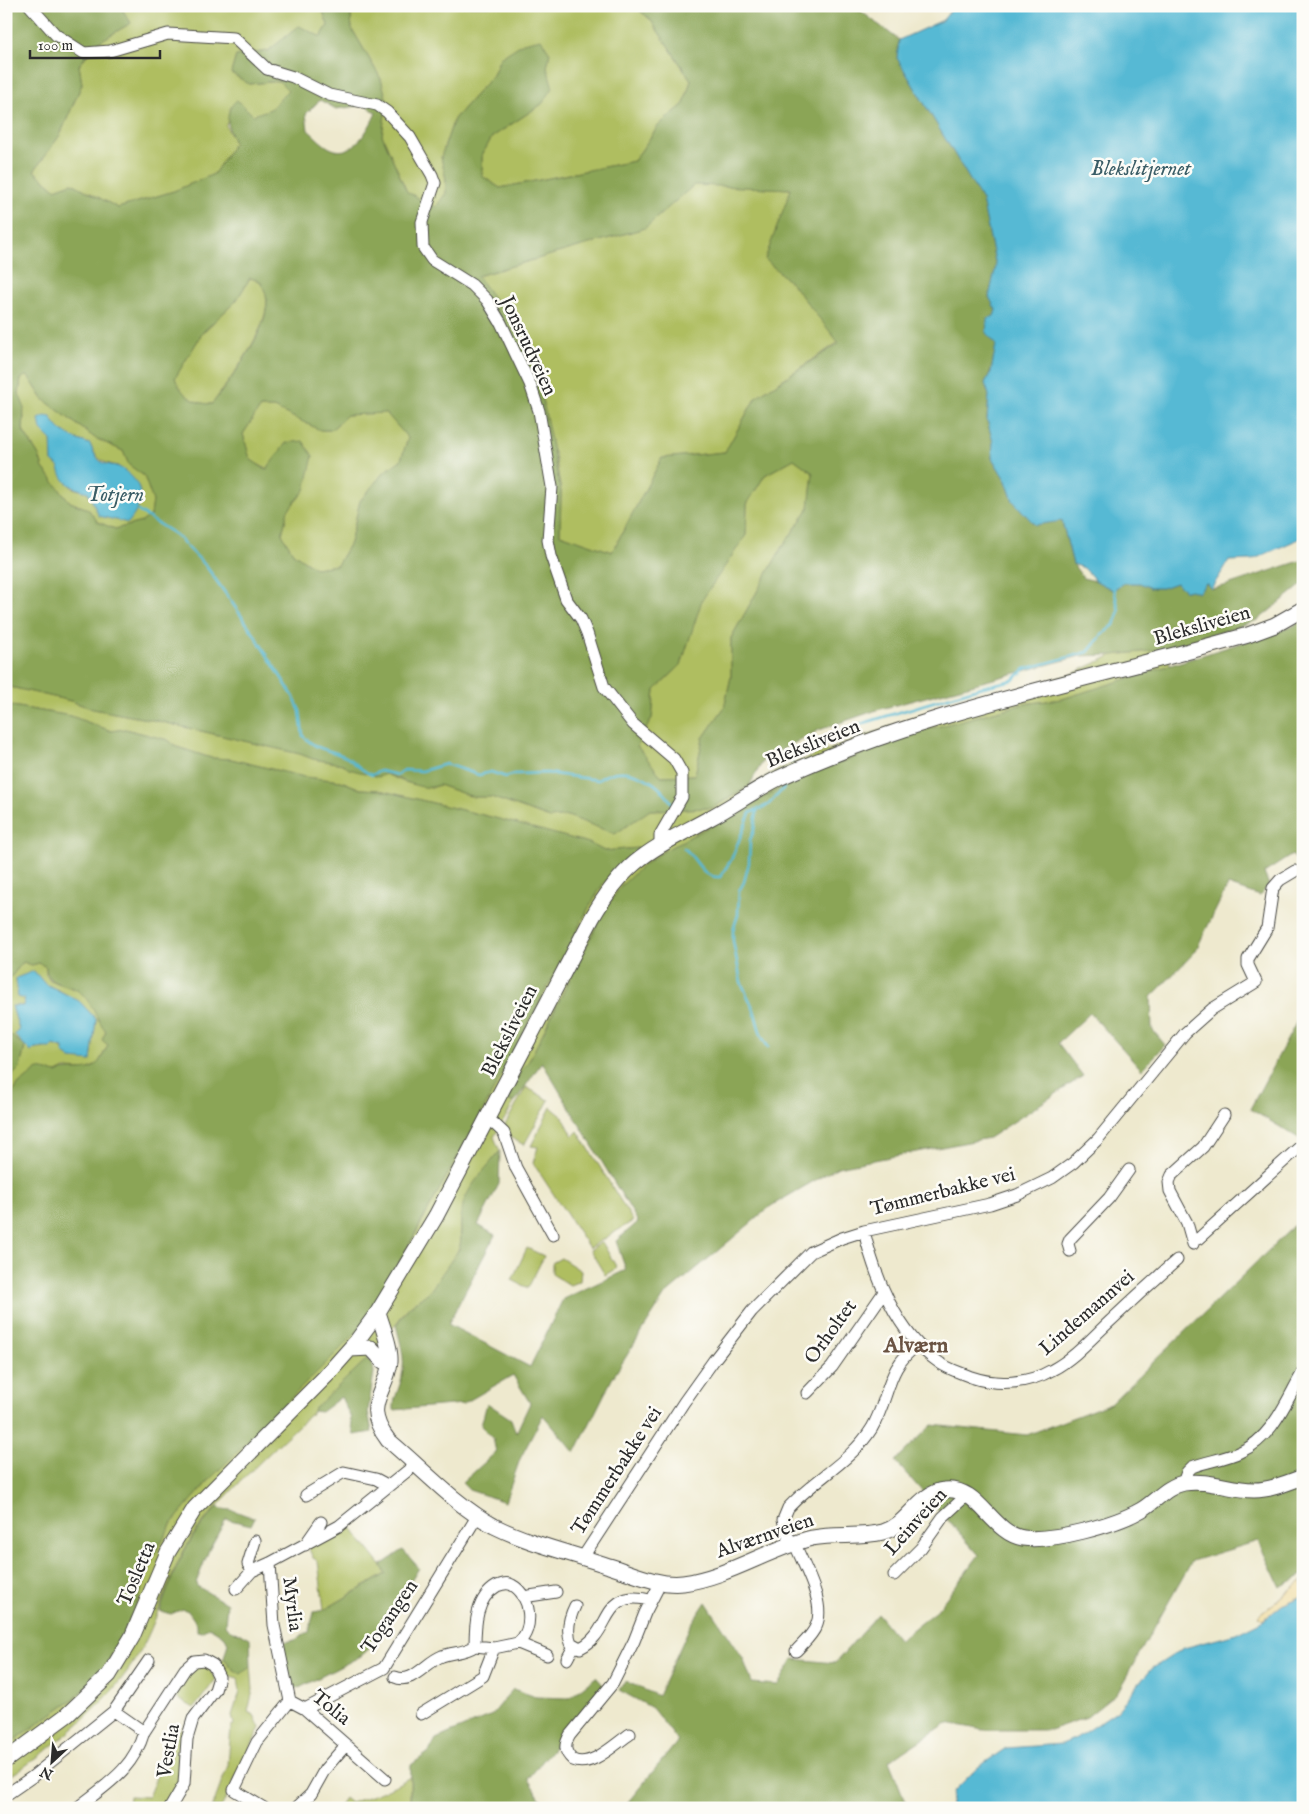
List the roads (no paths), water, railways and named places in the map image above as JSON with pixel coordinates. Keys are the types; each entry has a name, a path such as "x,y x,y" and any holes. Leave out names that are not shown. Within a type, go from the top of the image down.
{"main road":[{"name":"Bleksliveien","path":"369,1324 423,1239 604,898 630,865 660,844 778,779 883,737 974,708 1248,635 1274,625 1303,609"},
{"name":"Alværnveien","path":"378,1312 390,1359 376,1406 378,1422 388,1440 478,1515 509,1533 661,1582 677,1584 699,1580 793,1544 828,1536 885,1532 902,1522 924,1499 934,1493 951,1490 967,1495"},
{"name":"Alværnveien","path":"369,1324 383,1361 383,1381"},
{"path":"350,1349 369,1324"},
{"path":"350,1349 371,1348 383,1361"},
{"name":"Tosletta","path":"6,1760 67,1715 108,1675 132,1637 164,1561 183,1525 210,1491 303,1399 350,1349"},
{"path":"967,1495 1007,1533 1023,1538 1042,1538 1076,1532 1134,1514 1183,1483 1204,1482 1255,1490 1303,1477"}],"street":[{"name":"Jonsrudveien","path":"30,6 56,35 84,53 110,51 168,34 234,38 245,46 267,69 293,77 322,92 364,101 382,109 410,137 432,175 434,184 421,228 423,246 432,260 472,285 487,300 501,324 530,384 539,411 552,487 548,540 551,556 566,599 588,632 604,687 633,724 674,759 682,773 682,797 660,835 660,844"},
{"name":"Tømmerbakke vei","path":"583,1557 684,1402 752,1311 811,1252 842,1238 864,1231 1006,1199 1041,1184 1073,1163 1098,1139 1185,1033 1212,1009 1256,982 1248,965 1248,959 1267,928 1273,888 1280,880 1295,871"},
{"path":"1224,1115 1203,1147 1172,1175 1169,1182 1170,1191 1196,1242 1303,1144"},
{"path":"488,1118 504,1132 516,1168 553,1235"},
{"path":"1070,1251 1068,1244 1070,1238 1110,1198 1129,1170"},
{"name":"Orholtet","path":"864,1231 889,1304 918,1345"},
{"name":"Lindemannvei","path":"918,1345 938,1363 982,1381 1012,1383 1042,1375 1071,1358 1177,1260"},
{"name":"Orholtet","path":"807,1393 832,1367 884,1292"},
{"path":"796,1651 816,1627 819,1614 812,1583 793,1544 784,1520 788,1508 862,1441 876,1419 898,1362 906,1353 918,1345"},
{"path":"1183,1483 1187,1472 1192,1467 1239,1453 1262,1438 1274,1423 1303,1372"},
{"name":"Myrlia","path":"290,1701 274,1625 270,1563 339,1526 416,1464"},
{"path":"306,1495 344,1472 376,1479 389,1486"},
{"name":"Leinveien","path":"894,1575 921,1548 943,1517 967,1495"},
{"name":"Togangen","path":"305,1709 384,1668 478,1515"},
{"path":"305,1545 321,1522"},
{"path":"252,1571 248,1564 255,1541"},
{"path":"236,1589 252,1571 270,1563"},
{"path":"630,1734 604,1752 583,1762 573,1760 566,1751 565,1744 570,1734 600,1701 616,1678 650,1600 661,1582"},
{"path":"475,1646 477,1614 485,1597 504,1583 512,1585 523,1597 529,1622 526,1633 518,1643"},
{"path":"523,1597 543,1596 556,1592"},
{"path":"575,1606 568,1626 569,1639 574,1646 580,1648 585,1646 613,1609 623,1600 634,1597 650,1600"},
{"path":"395,1677 402,1680 409,1678 434,1660 469,1650 475,1646 494,1648 518,1643 547,1655"},
{"path":"567,1659 574,1646"},
{"path":"421,1714 483,1676 494,1648"},
{"path":"6,1795 32,1777 114,1711 149,1660"},
{"name":"Vestlia","path":"77,1808 119,1776 135,1754 144,1732 190,1664 198,1660 204,1660 214,1666 218,1672 218,1683 193,1719 187,1739 184,1784 170,1808"},
{"path":"264,1808 234,1790 257,1742 290,1701"},
{"name":"Tolia","path":"290,1701 305,1709 385,1779"},
{"name":"Vestlia","path":"114,1711 144,1732"},
{"name":"Tolia","path":"296,1808 311,1794 325,1769 346,1745"}],"water":[{"name":"Blekslitjernet","path":"954,6 1303,6 1303,537 1252,560 1229,561 1211,589 1206,583 1198,593 1191,590 1186,591 1176,583 1162,588 1150,588 1140,583 1123,583 1113,590 1096,581 1084,568 1073,564 1062,521 1035,525 1013,501 1006,481 992,458 993,442 987,420 989,395 985,383 991,372 996,344 986,333 987,319 994,316 996,310 989,297 996,266 982,200 897,58 899,40 943,20"},
{"name":"Totjern","path":"45,416 51,417 54,423 67,435 90,444 95,455 105,464 119,467 134,479 140,493 140,500 138,508 128,523 99,516 88,492 73,487 63,478 59,467 52,461 51,440 41,430 39,419"},
{"path":"34,971 44,983 79,1001 96,1019 91,1061 71,1059 63,1053 63,1048 54,1045 50,1048 35,1048 31,1052 15,1035 19,1029 12,1006 23,1006 25,999 18,997 16,978"},
{"path":"1303,1596 1303,1808 950,1808 953,1792 977,1768 1006,1748 1062,1744 1076,1738 1118,1710 1150,1670 1184,1648 1236,1634 1264,1620 1282,1605"}],"waterway":[{"path":"138,511 176,535 206,566 252,631 293,696 300,711 303,736 313,744 346,757 372,775 380,771 398,775 404,770 422,771 446,764 479,775 491,772 506,777 514,774 547,773 598,780 608,774 629,773 650,781 667,796 673,805"},
{"path":"792,761 803,749 851,727 978,688 1013,680 1025,669 1088,652 1103,634 1114,625 1119,611 1114,589"},
{"path":"684,848 708,875 720,877 731,860 750,813 768,805 784,788"},
{"path":"757,810 754,830 750,840 749,863 744,882 739,891 738,915 733,930 733,941 741,982 754,1010 761,1035 768,1047"}],"district":[{"name":"Alværn","path":"916,1346"}]}
